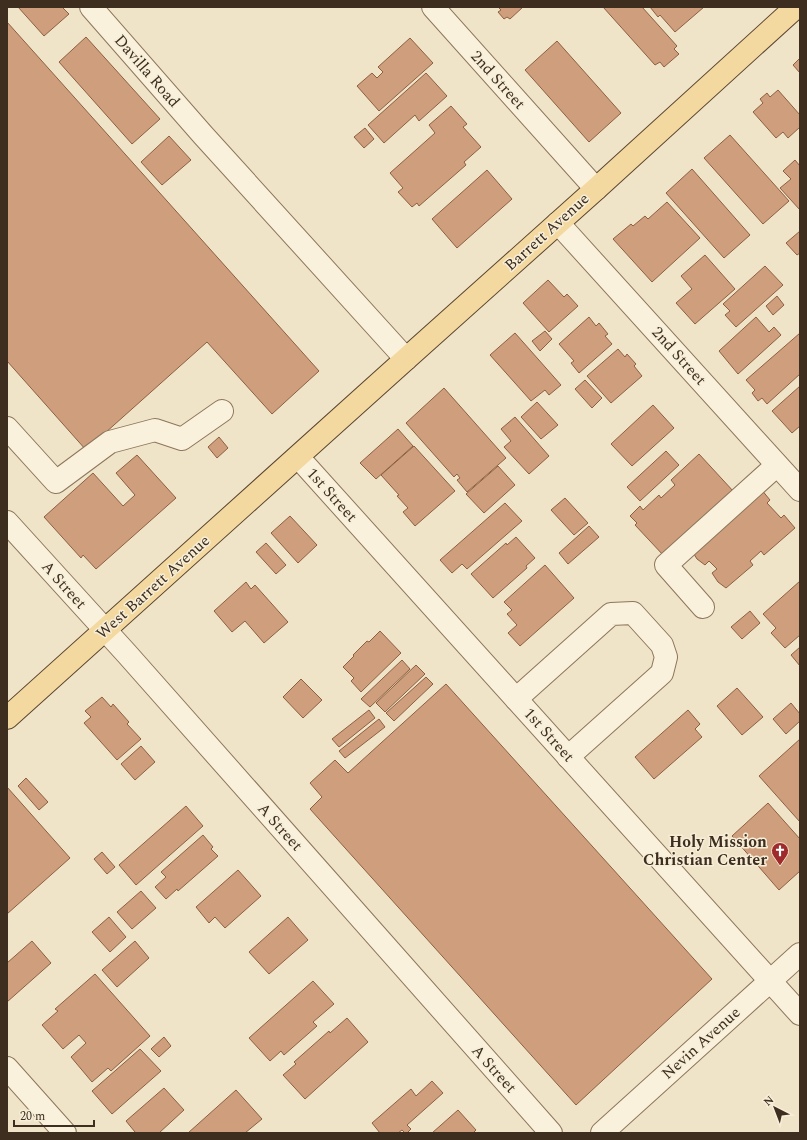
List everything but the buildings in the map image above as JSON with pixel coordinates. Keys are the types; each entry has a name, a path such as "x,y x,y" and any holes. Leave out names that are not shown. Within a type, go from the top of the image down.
{"main road":[{"name":"Barrett Avenue","path":"298,456 596,189 796,7"},
{"name":"West Barrett Avenue","path":"7,718 298,456"}],"street":[{"name":"Davilla Road","path":"91,7 203,135 406,359"},
{"name":"2nd Street","path":"433,7 596,189"},
{"name":"2nd Street","path":"558,223 800,490"},
{"path":"7,428 56,482 110,442 155,430 182,439 222,411"},
{"name":"1st Street","path":"298,456 800,1014"},
{"path":"703,607 666,565 777,465"},
{"name":"A Street","path":"7,522 105,630 551,1133"},
{"path":"516,699 611,614 634,613 662,645 666,657 662,673 568,757"},
{"name":"Nevin Avenue","path":"609,1131 800,954"},
{"path":"7,1068 65,1133"}],"place":[{"name":"Holy Mission Christian Center","path":"780,866"}]}
